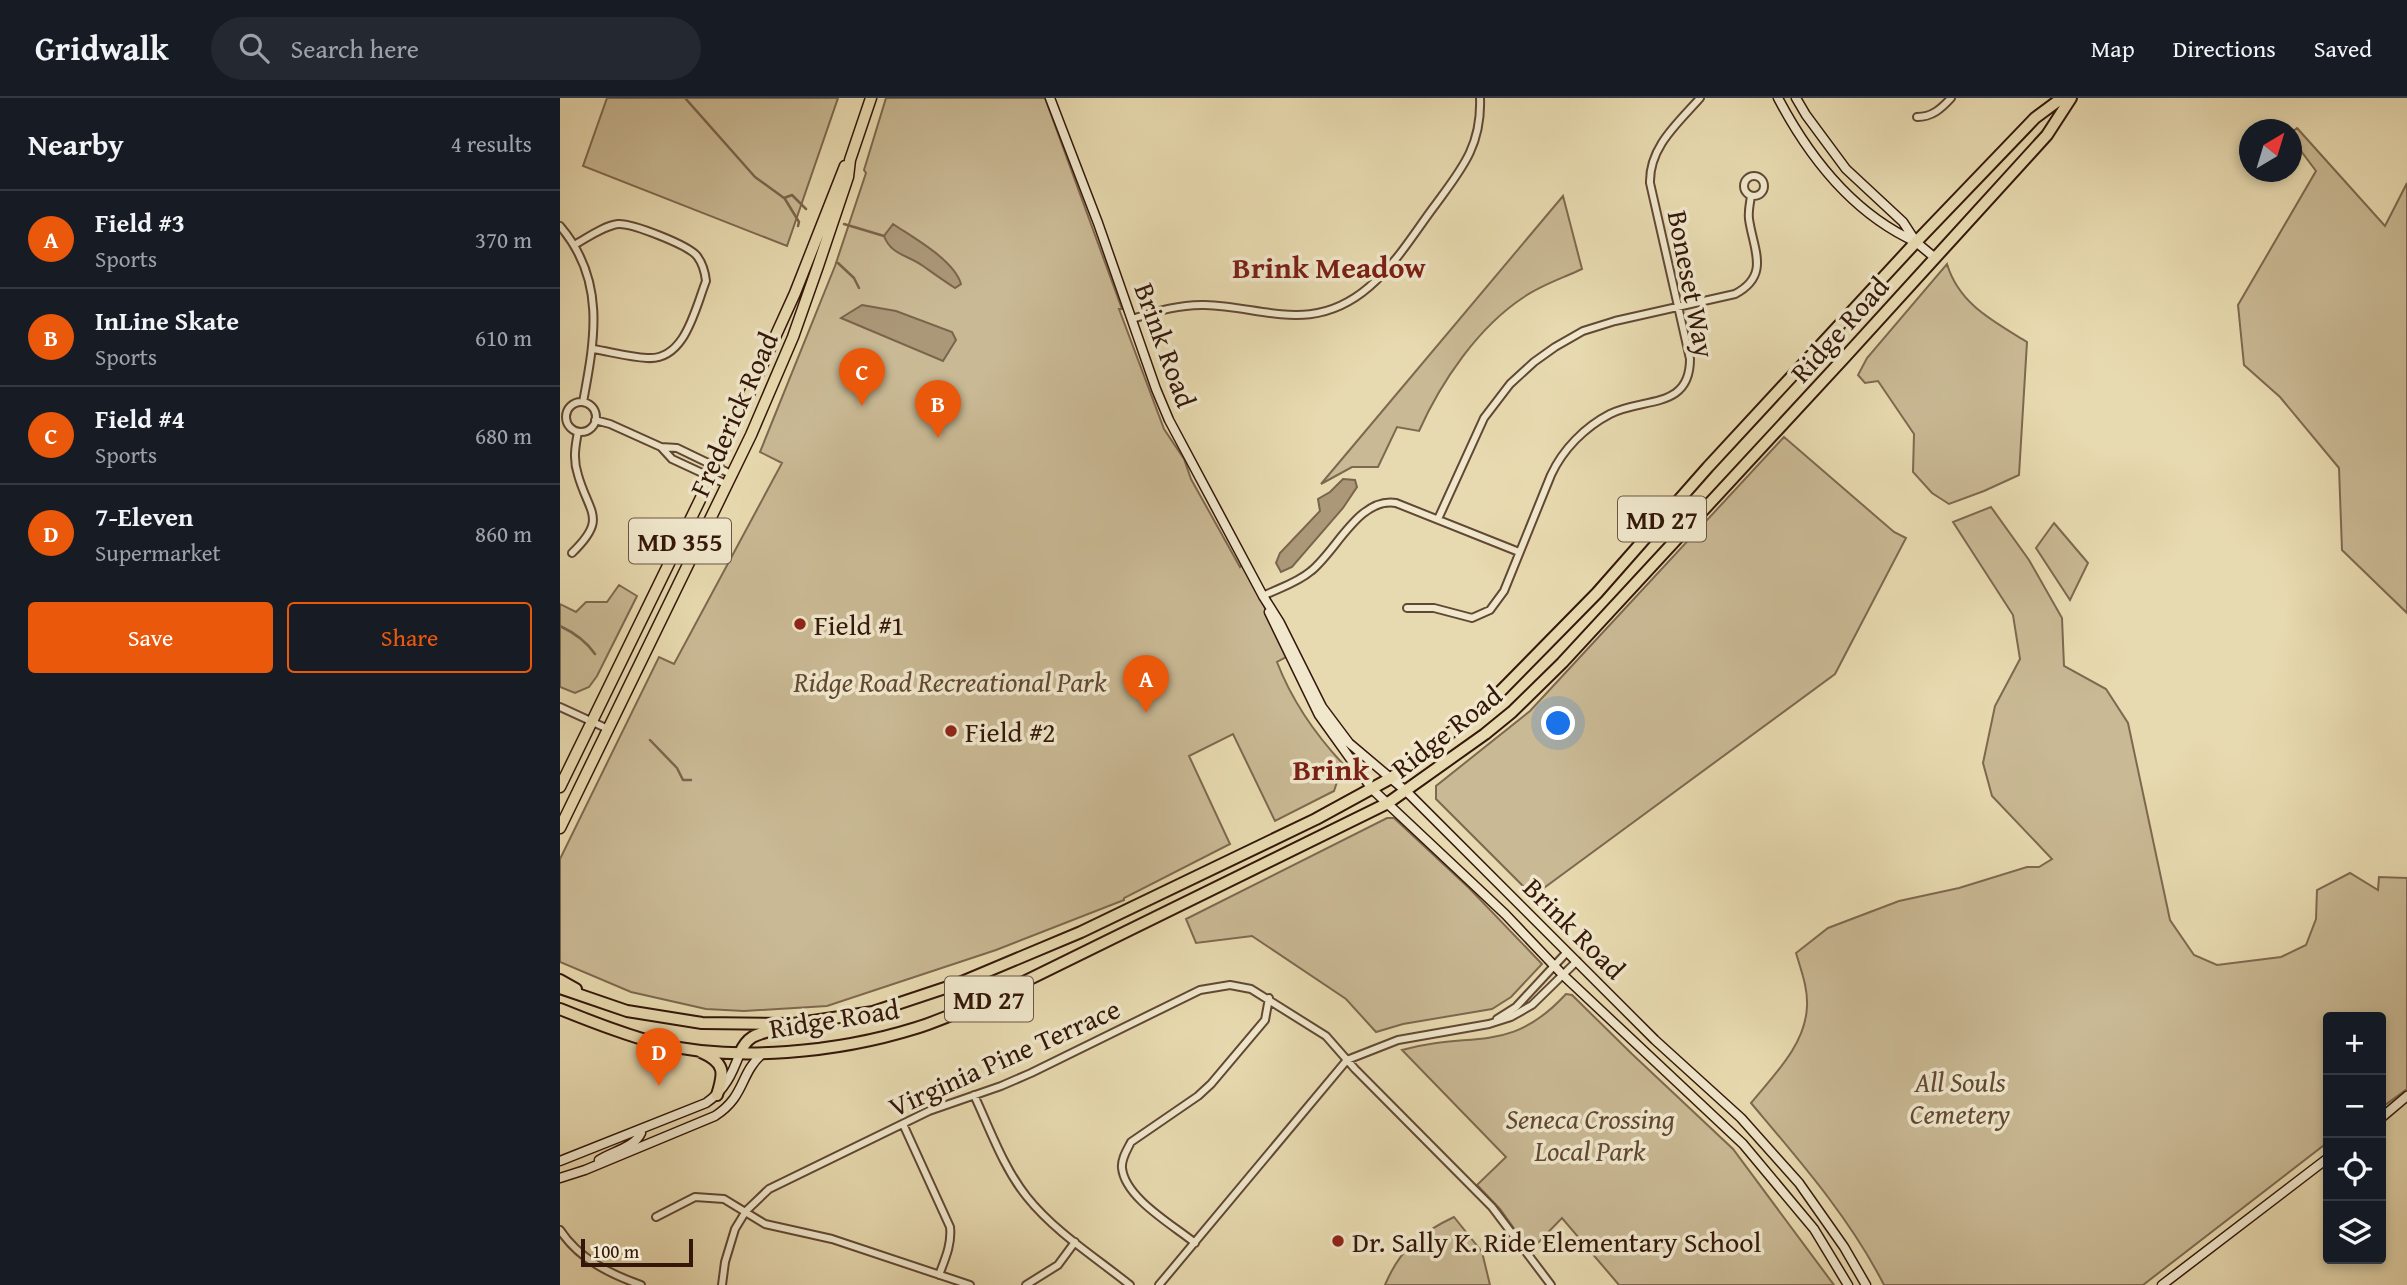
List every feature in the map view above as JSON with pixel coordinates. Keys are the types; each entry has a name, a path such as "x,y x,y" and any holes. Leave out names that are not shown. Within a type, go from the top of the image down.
{"highway":[{"name":"Ridge Road","path":"560,988 627,1011 702,1023 793,1024 873,1012 957,984 1081,932 1316,819 1391,778 1488,704 1597,593 1708,467 1916,242 2035,118 2062,98"},
{"name":"Ridge Road","path":"560,1009 648,1041 692,1048 740,1053 827,1047 867,1041 917,1028 982,1003 1388,803 1512,712 1562,663 2046,135 2071,98"},
{"path":"560,980 600,1002"},
{"path":"740,1053 744,1042 755,1035 793,1024"},
{"path":"692,1048 712,1057 720,1066 722,1080 717,1096"}],"main road":[{"name":"Frederick Road","path":"560,828 733,475 793,337 848,177 850,160 870,98"},
{"name":"Brink Road","path":"1050,98 1169,420 1280,623 1322,707 1361,755 1406,792 1655,1040 1741,1118 1799,1183 1844,1247 1866,1285"},
{"path":"1778,98 1793,126 1833,181 1894,232 1916,242 1934,257"},
{"path":"1796,98 1846,169 1903,222 1916,242"},
{"name":"Frederick Road","path":"560,787 712,477 794,293 842,173 850,160"},
{"name":"Brink Road","path":"1263,596 1270,617 1319,715 1372,789 1505,914 1563,975 1743,1144 1814,1229 1848,1285"},
{"path":"560,1178 715,1116 729,1107 738,1094 751,1063 763,1052"},
{"path":"560,1161 706,1103 717,1096 730,1079 740,1053"},
{"path":"2386,1114 2407,1096"},
{"path":"585,1170 610,1153 636,1141 641,1133 639,1129"},
{"path":"2162,1285 2323,1162"}],"street":[{"path":"1132,319 1162,310 1202,305 1296,316 1333,308 1357,296 1389,268 1462,168 1475,143 1481,120 1480,98"},
{"name":"Boneset Way","path":"1407,608 1434,608 1472,618 1490,610 1504,592 1558,460 1570,445 1585,431 1611,414 1662,400 1673,395 1686,381 1690,359 1650,183 1650,169 1660,146 1700,98"},
{"path":"1917,117 1928,117 1951,98"},
{"path":"1438,519 1483,418 1510,384 1555,346 1583,331 1615,321 1735,294 1744,289 1753,279 1758,264 1748,216 1751,196"},
{"path":"574,244 616,224 627,224 687,248 696,255 705,271 706,281 681,342 670,352 662,357 649,359 593,349"},
{"path":"560,226 574,244 585,268 594,300 593,349 583,402"},
{"path":"578,432 568,425 563,413 571,406 583,402"},
{"path":"578,432 589,429 595,420 594,411 583,402"},
{"path":"595,420 661,447 677,448 733,475"},
{"path":"572,553 587,538 594,524 592,509 578,478 575,463 578,432"},
{"path":"661,447 673,459 728,485"},
{"path":"1263,596 1309,573 1330,553 1362,513 1382,502 1396,503 1519,552"},
{"path":"560,707 608,729"},
{"path":"1489,1024 1516,1007 1567,952"},
{"path":"1159,1285 1347,1060 1398,1040 1489,1024 1511,1017 1532,1005 1577,961"},
{"name":"Virginia Pine Terrace","path":"722,1285 730,1243 746,1211 756,1199 780,1182 929,1111 1031,1073 1211,987 1241,986 1269,998 1326,1036 1492,1208 1551,1285"},
{"path":"1195,1243 1129,1187 1122,1170 1125,1153 1131,1142 1211,1084 1265,1020 1269,998"},
{"path":"974,1095 1011,1174 1035,1206 1075,1242 1130,1285"},
{"path":"903,1124 950,1227 948,1252 939,1275"},
{"path":"656,1217 688,1200 704,1196 724,1199 765,1223 832,1239 970,1285"},
{"path":"560,1230 585,1258 613,1275 641,1285"},
{"path":"1026,1285 1058,1265 1075,1242"}],"green space":[{"path":"607,98 838,98 787,246 583,166"},
{"name":"Ridge Road Recreational Park","path":"886,98 1045,98 1164,429 1184,459 1191,479 1240,567 1245,562 1286,657 1277,662 1290,690 1313,728 1343,764 1334,791 1275,821 1233,734 1189,756 1230,844 1124,900 996,950 827,1006 744,1011 706,1009 631,992 560,962 560,859 659,657 674,664 782,463 760,452 835,266 866,173 864,170"},
{"path":"2302,134 2385,226 2407,183 2407,613 2342,550 2339,468 2280,397 2244,365 2238,305 2316,171 2302,152"},
{"path":"1563,196 1582,269 1531,293 1491,324 1462,357 1438,394 1419,431 1397,427 1378,467 1352,467 1321,484"},
{"path":"1947,264 1952,278 1969,301 1990,319 2027,342 2019,475 1949,504 1932,493 1913,472 1914,434 1878,381 1865,383 1858,375 1867,358"},
{"path":"1784,437 1894,532 1906,538 1835,674 1533,896 1436,799 1436,786 1530,711"},
{"name":"All Souls Cemetery","path":"1991,507 2029,560 2062,618 2064,666 2106,689 2128,723 2170,920 2194,955 2217,965 2281,957 2306,945 2316,919 2317,890 2350,873 2378,890 2379,877 2407,878 2407,1089 2386,1104 2386,1012 2323,1012 2323,1146 2143,1285 1884,1285 1840,1213 1751,1103 1795,1046 1805,1020 1806,993 1796,953 1828,928 1899,901 1959,888 2027,867 2039,867 2052,859 1992,796 1983,763 1995,706 2020,659 2013,615 1953,522"},
{"path":"2054,523 2088,563 2070,600 2036,548"},
{"path":"619,585 637,596 597,676 589,687 575,693 560,687 560,604 576,612 586,602 607,602"},
{"path":"1387,818 1394,818 1469,888 1542,964 1511,997 1492,1009 1403,1024 1376,1032 1346,999 1252,936 1196,943 1186,919"},
{"name":"Seneca Crossing Local Park","path":"1566,994 1572,995 1733,1149 1834,1285 1619,1285 1562,1218 1530,1251 1500,1209 1477,1185 1506,1157 1402,1050 1427,1044 1508,1034 1545,1013"},
{"path":"1454,1217 1482,1252 1490,1285 1385,1285 1397,1261 1412,1244 1431,1229"}],"shaded area":[{"path":"893,224 942,258 961,284 955,288 891,247 884,236"},
{"path":"862,305 896,311 952,332 956,340 943,361 841,318"},
{"path":"1343,479 1355,480 1357,487 1343,508 1292,567 1281,572 1276,563 1280,553 1320,511 1318,499"}],"waterway":[{"path":"685,98 755,177 784,198 792,195 806,209"},
{"path":"785,199 799,222 798,226"},
{"path":"844,224 884,236"},
{"path":"838,263 854,278 859,288"},
{"path":"560,626 580,638 595,654"},
{"path":"650,740 677,768 683,780 691,780"}],"place":[{"name":"Field #4","path":"862,406"},
{"name":"InLine Skate","path":"938,438"},
{"name":"Field #1","path":"800,624"},
{"name":"Field #3","path":"1146,713"},
{"name":"Field #2","path":"951,731"},
{"name":"7-Eleven","path":"659,1086"},
{"name":"Dr. Sally K. Ride Elementary School","path":"1338,1241"}],"district":[{"name":"Brink Meadow","path":"1329,267"},
{"name":"Brink","path":"1331,769"}]}
